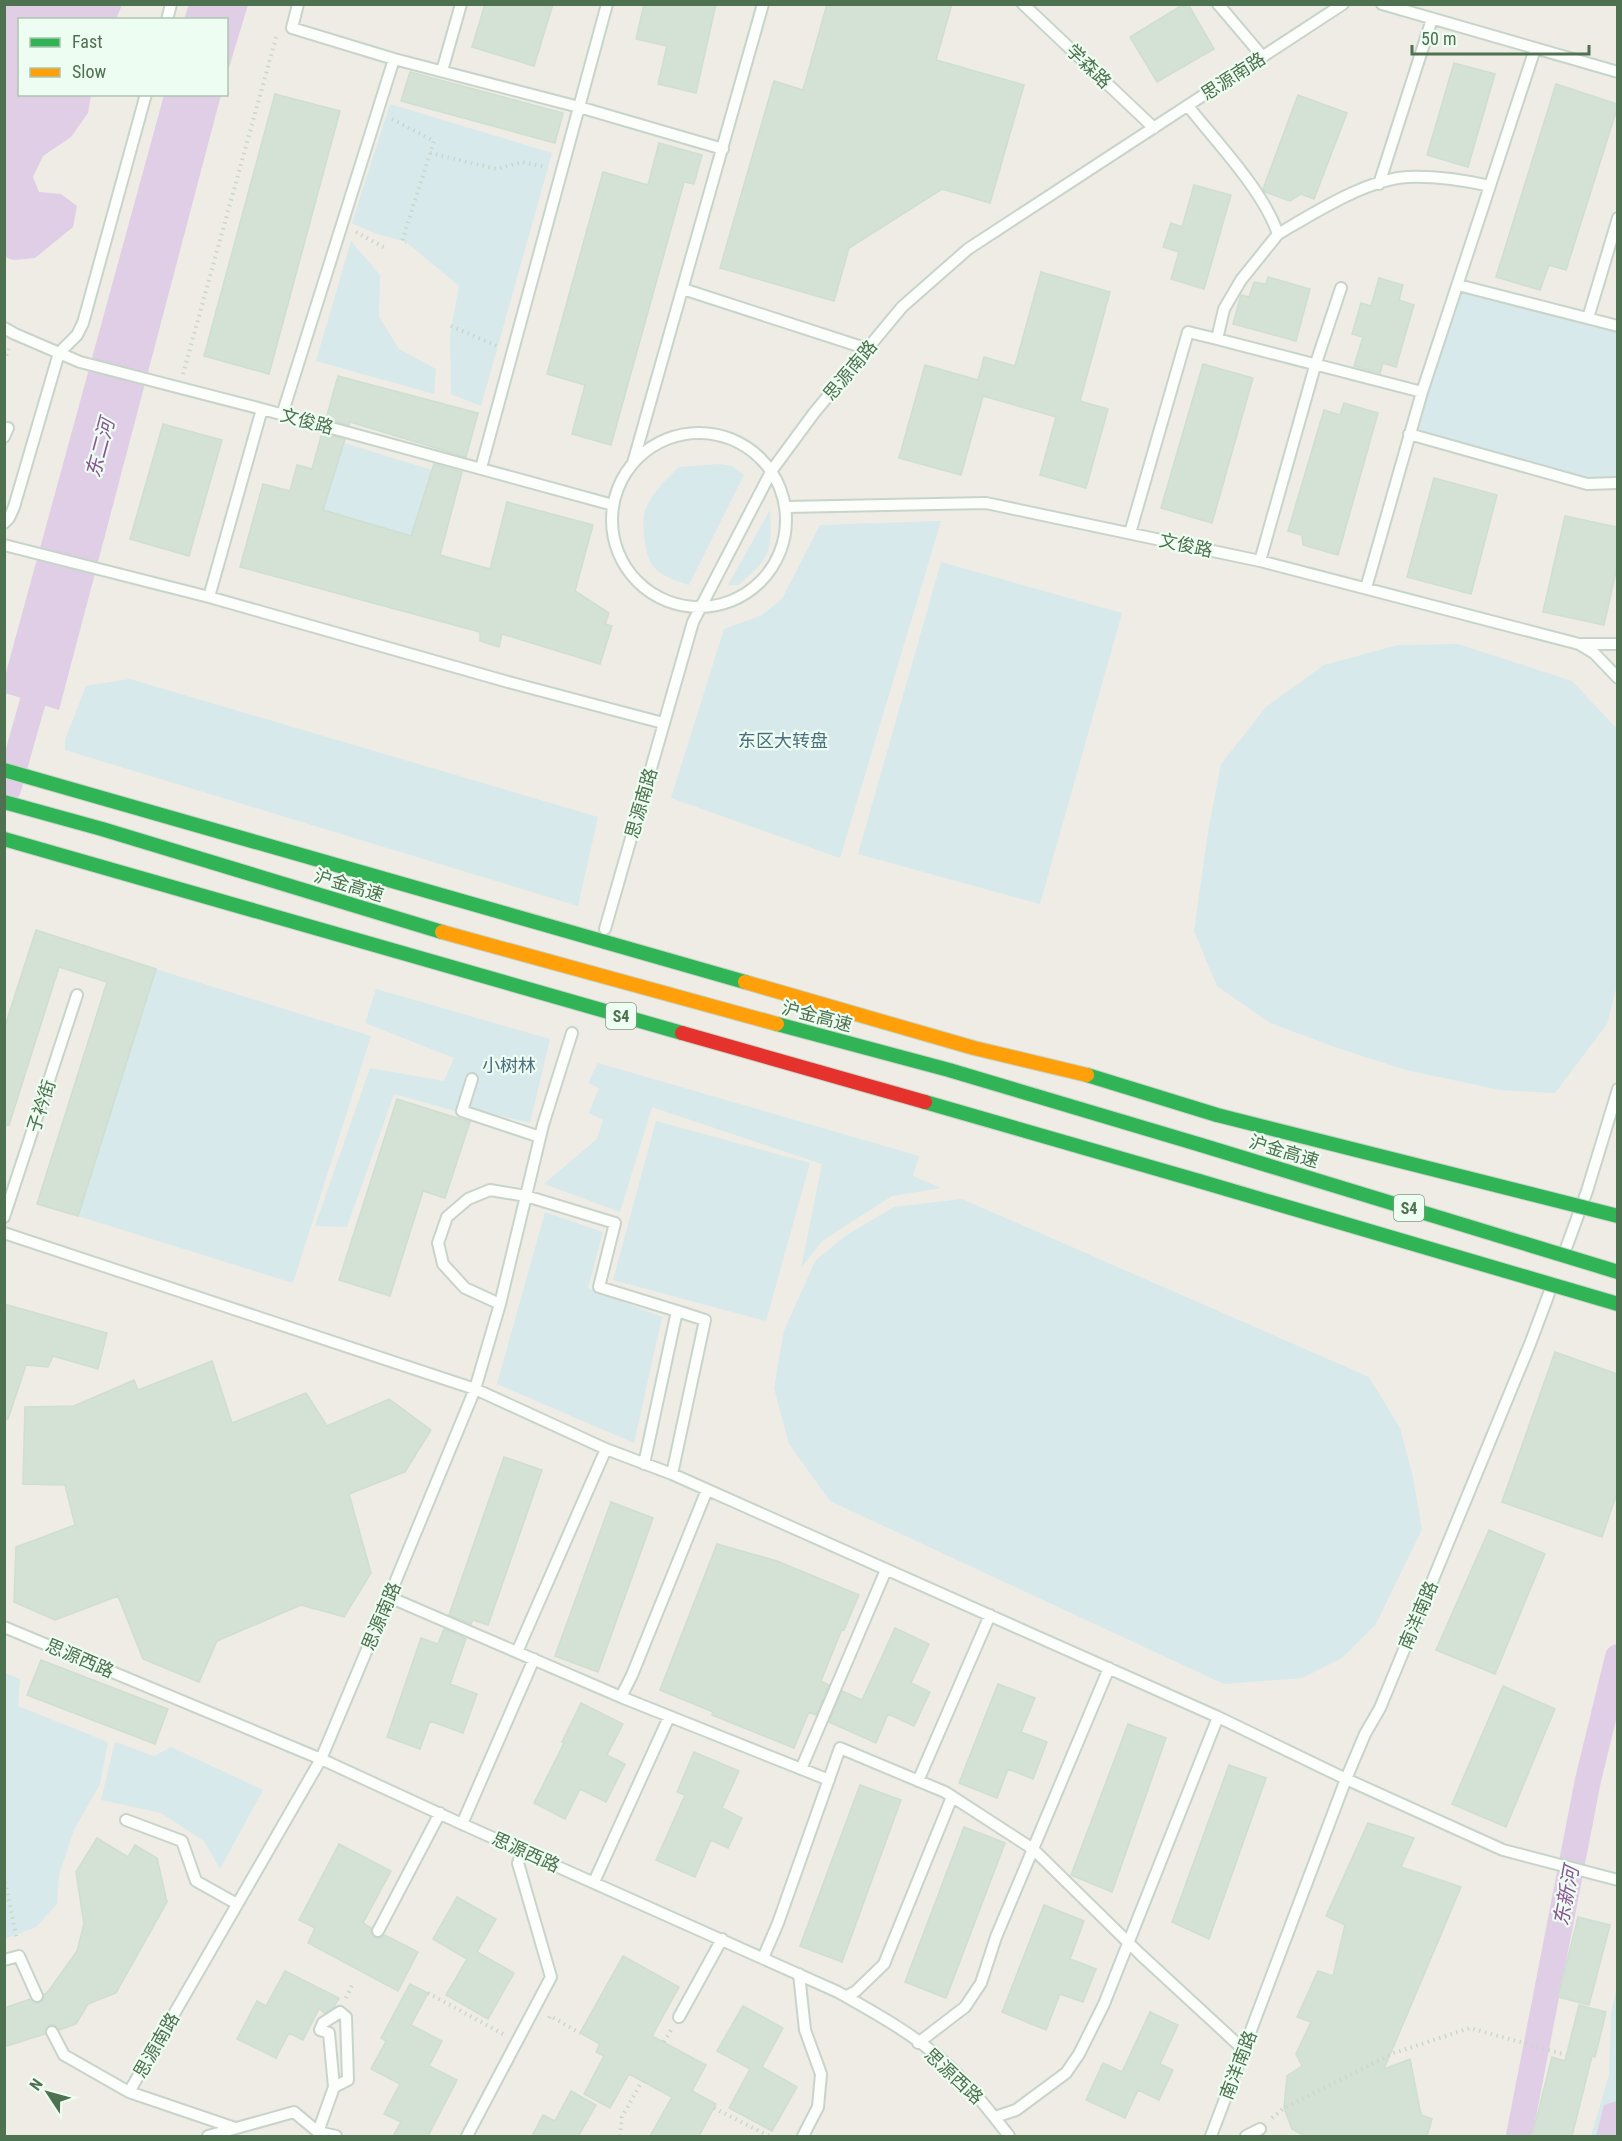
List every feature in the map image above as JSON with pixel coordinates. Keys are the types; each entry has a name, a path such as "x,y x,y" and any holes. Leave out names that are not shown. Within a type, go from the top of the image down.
{"highway":[{"name":"沪金高速","path":"4,770 974,1048 1108,1080 1217,1115 1617,1216"},
{"name":"沪金高速","path":"4,802 114,832 494,948 949,1070 1617,1272"},
{"name":"S4","path":"4,839 1199,1181 1617,1304"}],"lane":[{"path":"298,4 292,28 394,59 579,107 723,149"},
{"path":"442,71 461,4"},
{"path":"481,468 607,4"},
{"path":"633,463 763,4"},
{"name":"学森路","path":"1023,4 1154,128"},
{"path":"1218,4 1263,57"},
{"name":"思源南路","path":"605,928 693,622 772,470 814,413 902,307 968,249 1343,4"},
{"path":"1382,4 1617,72"},
{"path":"1379,184 1432,19"},
{"path":"1366,588 1422,392 1535,49"},
{"path":"282,415 394,59"},
{"path":"4,523 14,507 60,353 70,344 83,323 145,96"},
{"path":"1188,106 1239,169 1272,215 1278,234"},
{"path":"1217,339 1224,309 1241,280 1278,234 1316,212 1367,187 1405,177 1447,178 1490,186"},
{"path":"1588,318 1617,218"},
{"path":"1458,285 1617,326"},
{"path":"1260,561 1341,288"},
{"path":"683,290 868,349"},
{"name":"文俊路","path":"4,328 80,362 613,505"},
{"path":"1130,533 1188,333 1422,392"},
{"path":"209,597 262,409"},
{"path":"704,432 738,442 754,451 772,470 781,488 786,507 786,532 779,555 766,577 747,593 725,604 700,608 675,604 651,594 632,577 619,555 614,539 613,505 620,483 633,463 653,446 678,435 704,432"},
{"path":"1409,434 1587,484 1617,483"},
{"name":"文俊路","path":"786,507 986,503 1260,561 1579,644 1617,644"},
{"path":"4,545 209,597 512,683 663,723"},
{"name":"文俊路","path":"1579,644 1594,653 1617,678"},
{"name":"子衿街","path":"4,1217 77,995"},
{"name":"思源南路","path":"52,2032 64,2055 129,2092 321,1759 475,1389 500,1304 540,1137 572,1033"},
{"path":"472,1079 462,1111 540,1137"},
{"name":"南洋南路","path":"1210,2136 1346,1779 1365,1734 1380,1708 1530,1344 1587,1191 1617,1089"},
{"path":"500,1304 465,1288 443,1264 438,1243 447,1217 468,1199 490,1190 526,1196 615,1223 599,1287 705,1320 672,1474"},
{"path":"4,1233 475,1389 606,1449 672,1474 1109,1668 1503,1850 1617,1880"},
{"path":"644,1464 677,1311"},
{"path":"517,1652 606,1449"},
{"path":"621,1697 707,1490"},
{"path":"801,1769 886,1570"},
{"path":"389,1597 669,1717 829,1780"},
{"path":"918,1781 990,1615"},
{"name":"思源西路","path":"4,1627 321,1759 847,1996 894,2025 941,2059 982,2100 1009,2136"},
{"path":"462,1824 534,1659"},
{"path":"918,2043 965,2007 981,1983 996,1937 1109,1668"},
{"path":"594,1882 669,1717"},
{"path":"994,2117 1016,2110 1066,2073 1079,2054 1104,2004 1218,1717"},
{"path":"763,1958 778,1923 840,1748 952,1797 1033,1849 1128,1942 1244,2049"},
{"path":"847,1996 856,1991 884,1964 952,1797"},
{"path":"378,1931 440,1813"},
{"path":"126,1820 182,1840 196,1881 237,1904"},
{"path":"467,2136 551,1977 518,1863 523,1851"},
{"path":"679,2017 722,1940"},
{"path":"4,1960 20,1956 37,1996"},
{"path":"799,1974 804,2030 821,2074 818,2107 803,2136"},
{"path":"318,2132 334,2087 329,2033 320,2030 323,2023 340,2012 346,2017 348,2080 334,2087"},
{"path":"129,2092 235,2128"},
{"path":"208,2136 294,2112 318,2132 336,2136"},
{"path":"1246,2136 1260,2129"}],"path":[{"path":"176,386 280,25"},
{"path":"377,112 434,141 402,241 406,242"},
{"path":"430,153 497,169 522,162 562,169"},
{"path":"342,224 387,249"},
{"path":"451,326 512,353"},
{"path":"4,1876 20,1956"},
{"path":"1260,2129 1284,2108 1405,2050 1470,2028 1566,2055"},
{"path":"620,2136 622,2118 642,2081"},
{"path":"714,2108 769,2136"}],"shaded area":[{"path":"5,5 1617,5 1617,2136 5,2136"}],"green space":[{"path":"390,104 552,153 481,406 451,394 450,335 459,286 406,242 374,233 352,223"},
{"path":"351,241 380,275 379,317 399,349 436,369 434,394 316,361"},
{"path":"1458,285 1617,326 1617,483 1587,484 1409,434"},
{"path":"344,443 432,470 411,536 323,510"},
{"path":"719,464 732,466 744,475 689,585 664,575 652,565 644,538 645,511 655,493 679,467"},
{"path":"770,510 770,536 767,553 757,568 738,585 728,585"},
{"name":"东区大转盘","path":"941,521 840,858 671,798 724,629 760,616 782,599 820,525"},
{"path":"941,562 1122,613 1040,904 858,854"},
{"path":"1458,644 1572,681 1617,729 1617,985 1607,1024 1555,1093 1500,1090 1406,1070 1270,1023 1217,986 1194,931 1208,832 1221,764 1266,707 1324,665 1398,645"},
{"path":"130,679 598,817 578,906 65,750 65,740 86,686"},
{"path":"156,969 371,1036 293,1283 78,1216"},
{"name":"小树林","path":"376,989 550,1039 530,1123 469,1108 476,1076 470,1073 455,1111 394,1094 347,1227 315,1226 370,1068 444,1081 454,1058 365,1023"},
{"path":"598,1063 919,1156 913,1176 941,1188 892,1196 822,1241 801,1268 822,1164 652,1107 620,1212 544,1184 597,1139 603,1120 589,1113 599,1088 588,1083"},
{"path":"656,1121 810,1163 766,1321 613,1280"},
{"path":"962,1199 1369,1377 1400,1428 1413,1477 1422,1529 1376,1624 1342,1658 1302,1678 1224,1684 830,1501 789,1444 774,1388 784,1331 815,1261 845,1236 894,1207"},
{"path":"545,1212 603,1232 588,1288 662,1317 634,1443 497,1384"},
{"path":"5,1673 20,1679 18,1706 108,1742 100,1784 74,1830 59,1875 57,1904 36,1927 5,1939"},
{"path":"115,1742 154,1756 171,1747 263,1790 220,1869 204,1841 161,1813 101,1800"},
{"path":"1617,1986 1617,2136 1591,2136 1609,2075 1611,2013"}],"water":[{"path":"5,4 122,5 116,18 18,18 18,96 91,96 88,113 71,137 43,156 33,177 39,192 61,194 77,206 73,227 35,258 14,260 4,257"},
{"path":"189,4 248,5 228,71 228,18 184,18"},
{"path":"164,96 221,96 59,710 5,693 5,676"},
{"path":"1617,2101 1617,2136 1596,2136 1604,2105"}],"building":[{"path":"485,4 553,4 534,66 472,47"},
{"path":"644,4 716,4 696,93 658,84 667,46 636,39"},
{"path":"827,4 952,4 936,60 1024,85 990,203 942,189 849,248 834,301 720,268 774,81 803,90"},
{"path":"1184,4 1188,4 1214,49 1157,82 1130,37"},
{"path":"1454,63 1495,74 1468,167 1427,155"},
{"path":"410,72 563,113 555,143 401,101"},
{"path":"1556,84 1617,104 1617,109 1566,270 1549,265 1540,290 1496,277"},
{"path":"275,94 340,111 269,374 204,356"},
{"path":"1298,95 1347,113 1314,199 1301,194 1290,201 1265,192 1263,189"},
{"path":"659,143 702,155 694,184 684,182 611,445 572,434 585,385 547,374 603,172 648,185"},
{"path":"1194,185 1231,195 1204,289 1171,279 1179,252 1163,247 1171,223 1182,227"},
{"path":"1041,272 1110,292 1080,401 1108,409 1086,488 1040,475 1056,417 983,396 961,475 899,458 925,365 978,380 984,357 1015,366"},
{"path":"1268,277 1310,289 1296,341 1233,324 1241,295 1249,297 1254,282 1266,284"},
{"path":"1379,278 1403,285 1399,300 1414,305 1396,367 1383,363 1380,373 1354,366 1363,337 1352,334 1361,303 1371,306"},
{"path":"1203,364 1253,378 1212,523 1161,508"},
{"path":"338,376 478,413 466,457 350,422 349,425 326,419"},
{"path":"1344,403 1378,413 1338,555 1303,545 1302,535 1288,531 1324,410 1340,415"},
{"path":"163,424 222,440 189,556 130,539"},
{"path":"322,433 345,439 323,510 411,536 434,464 462,472 440,555 490,569 507,502 593,525 575,591 609,613 605,624 612,626 600,664 502,634 499,647 480,641 480,632 240,567 263,484 290,491 297,465 312,469"},
{"path":"1434,478 1497,495 1471,594 1407,577"},
{"path":"1565,516 1617,527 1617,567 1604,625 1543,612"},
{"path":"36,930 156,969 78,1216 37,1204 107,982 59,967 9,1125 4,1125 4,1029"},
{"path":"397,1099 470,1122 445,1198 423,1191 390,1296 339,1280"},
{"path":"4,1304 107,1333 98,1369 53,1356 48,1367 26,1365 8,1419 4,1419"},
{"path":"1555,1352 1617,1374 1617,1493 1602,1537 1502,1502"},
{"path":"212,1361 232,1423 306,1393 327,1426 389,1399 431,1430 405,1472 349,1494 371,1573 344,1617 301,1605 217,1641 199,1682 143,1659 118,1596 55,1620 14,1602 16,1547 75,1525 65,1485 23,1484 25,1407 74,1406 134,1380 138,1390"},
{"path":"504,1457 542,1470 488,1625 473,1620 471,1624 449,1615"},
{"path":"611,1502 653,1518 598,1672 555,1656"},
{"path":"1489,1530 1545,1554 1495,1674 1436,1650"},
{"path":"717,1544 777,1561 859,1595 844,1630 842,1629 821,1681 829,1685 816,1715 809,1712 794,1748 712,1715 713,1712 660,1690"},
{"path":"895,1628 929,1644 911,1683 930,1692 914,1726 888,1714 876,1743 829,1722 842,1691 862,1700"},
{"path":"444,1629 466,1639 450,1684 477,1694 463,1733 430,1721 420,1749 387,1737 421,1638 438,1644"},
{"path":"41,1660 168,1709 155,1744 27,1695"},
{"path":"998,1684 1035,1698 1021,1732 1047,1742 1033,1779 1008,1769 997,1798 959,1783"},
{"path":"1503,1686 1555,1709 1506,1827 1452,1804"},
{"path":"581,1703 623,1724 607,1755 625,1764 606,1802 580,1789 565,1819 534,1803"},
{"path":"1128,1724 1166,1738 1112,1892 1071,1875"},
{"path":"694,1752 739,1771 722,1808 742,1818 728,1848 711,1840 695,1877 656,1860 685,1795 677,1792"},
{"path":"1229,1765 1266,1778 1209,1939 1172,1922"},
{"path":"860,1785 901,1800 842,1962 800,1946"},
{"path":"1368,1823 1414,1838 1401,1867 1461,1887 1384,2069 1410,2059 1421,2115 1432,2119 1427,2136 1305,2136 1292,2129 1284,2108 1287,2076 1302,2066 1296,2054 1311,2022 1297,2017 1318,1971 1333,1976 1345,1925 1326,1916"},
{"path":"964,1827 1005,1843 946,1998 905,1982"},
{"path":"97,1838 128,1857 135,1845 157,1858 167,1902 116,1993 88,2004 76,2024 59,2030 55,2025 49,2025 45,2029 45,2034 4,2047 4,2008 30,1999 41,2003 44,1994 77,1951 84,1924 76,1872"},
{"path":"339,1844 391,1871 363,1923 371,1928 374,1937 379,1938 385,1935 418,1952 398,1991 308,1943 315,1928 299,1920"},
{"path":"457,1897 496,1919 477,1952 514,1973 488,2019 446,1995 467,1959 433,1939"},
{"path":"1044,1905 1084,1921 1070,1959 1096,1969 1083,2002 1060,1994 1046,2030 1002,2012"},
{"path":"1578,1917 1610,1925 1589,2005 1558,1997"},
{"path":"623,1956 679,1987 652,2036 706,2065 692,2091 716,2104 699,2136 650,2136 672,2097 629,2074 610,2108 584,2094 604,2056 596,2052 600,2044 580,2033"},
{"path":"285,1971 339,1998 334,2007 325,2013 319,2009 303,2040 289,2033 276,2058 237,2039 257,2001 266,2006"},
{"path":"410,1984 428,1993 411,2025 442,2041 429,2066 457,2080 428,2136 393,2136 401,2122 384,2114 400,2084 371,2069 386,2041 381,2038"},
{"path":"1579,2005 1606,2012 1595,2057 1592,2056 1572,2136 1532,2136 1552,2057 1565,2061"},
{"path":"743,2006 783,2028 762,2067 797,2087 772,2131 729,2108 750,2069 717,2051"},
{"path":"1150,2012 1178,2025 1160,2064 1173,2070 1159,2100 1138,2090 1125,2118 1086,2100 1103,2063 1122,2072"},
{"path":"571,2091 596,2105 579,2135 583,2136 532,2136 543,2115 555,2121"}],"waterway":[{"name":"东二河","path":"8,789 42,669"},
{"name":"东新河","path":"1519,2136 1588,1780 1618,1657"}],"traffic: fast":[{"path":"4,770 745,982"},
{"path":"4,802 102,829 442,932"},
{"path":"4,839 682,1033"},
{"path":"777,1024 949,1070 1201,1145"},
{"path":"1087,1075 1217,1115"},
{"path":"925,1102 1199,1181"},
{"path":"1217,1115 1618,1216"},
{"path":"1201,1145 1618,1272"},
{"path":"1199,1181 1618,1304"}],"traffic: slow":[{"path":"442,932 777,1024"},
{"path":"745,982 974,1048 1087,1075"}],"traffic: jam":[{"path":"682,1033 925,1102"}]}
